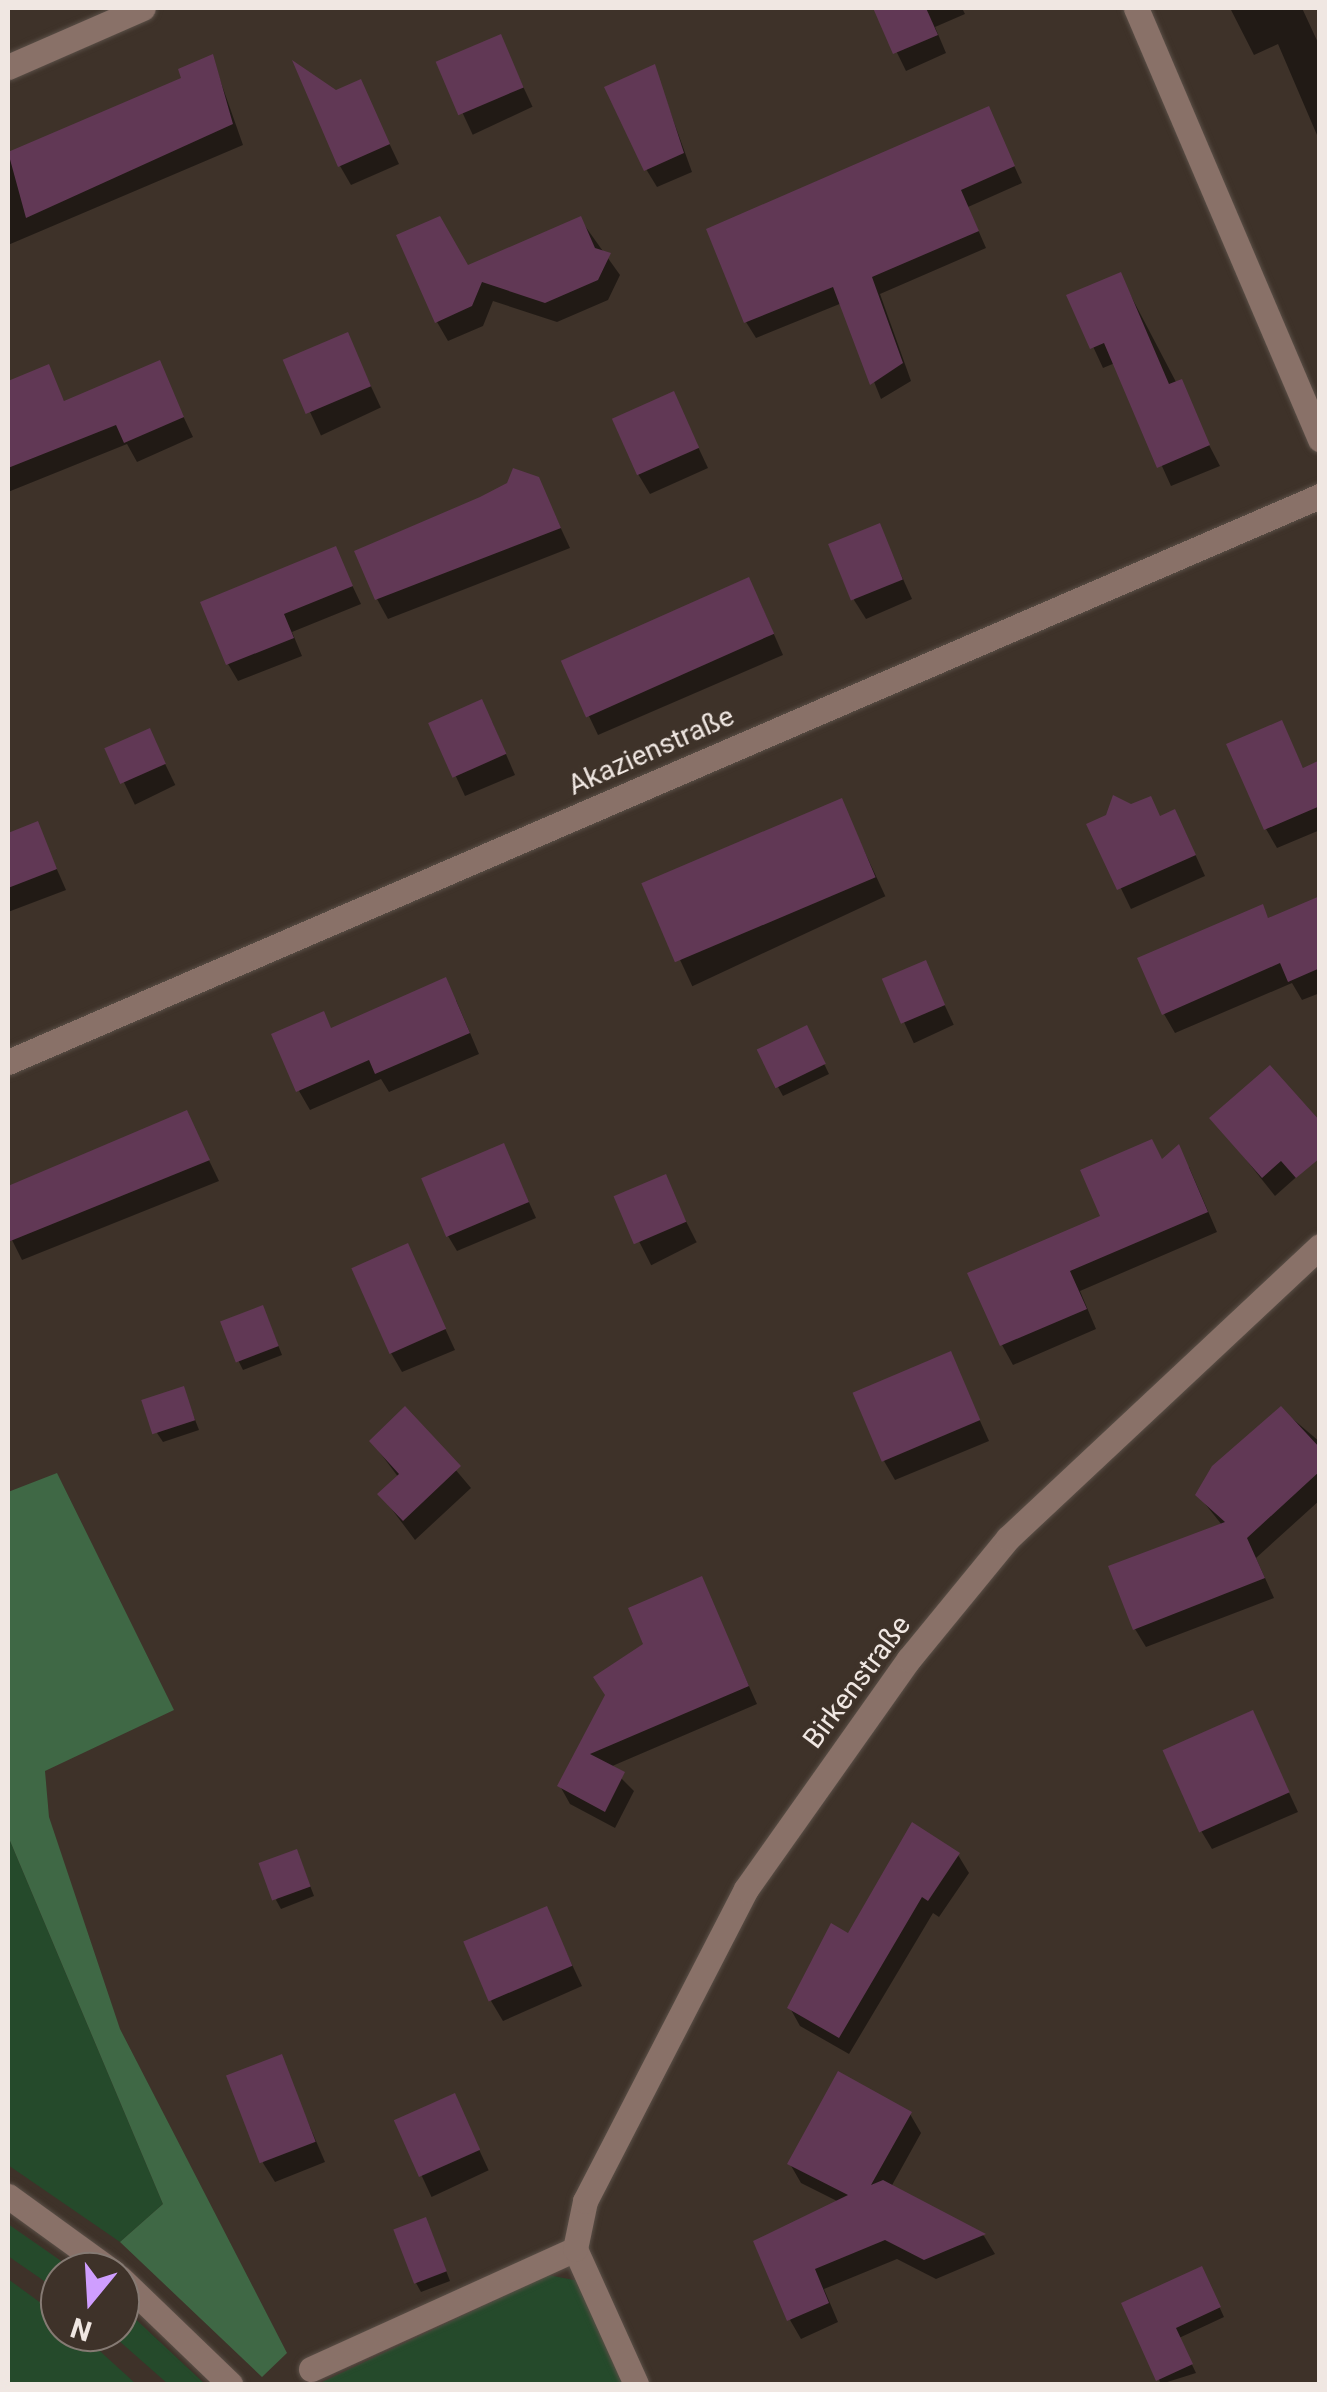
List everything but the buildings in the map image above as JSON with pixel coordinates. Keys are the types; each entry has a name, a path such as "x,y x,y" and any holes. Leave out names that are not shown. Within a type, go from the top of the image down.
{"street":[{"path":"8,67 143,8"},
{"path":"1136,8 1320,438"},
{"name":"Akazienstraße","path":"8,1062 1320,496"},
{"name":"Birkenstraße","path":"575,2249 585,2201 746,1889 909,1659 1008,1538 1320,1246"},
{"path":"8,2196 85,2252"},
{"path":"310,2369 575,2249 636,2384"},
{"path":"140,2297 230,2384"}],"green space":[{"path":"57,1473 174,1710 45,1771 49,1817 120,2029 287,2353 262,2377 140,2261 140,2252 131,2252 120,2242 163,2204 8,1836 8,1492"},
{"path":"8,1836 163,2204 120,2242 8,2165"},
{"path":"8,2224 48,2252 40,2252 40,2278 8,2256"},
{"path":"548,2275 579,2281 623,2384 318,2384"},
{"path":"8,2279 40,2302 40,2352 101,2352 136,2384 8,2384"},
{"path":"140,2323 205,2384 168,2384 132,2352 140,2352"}]}
